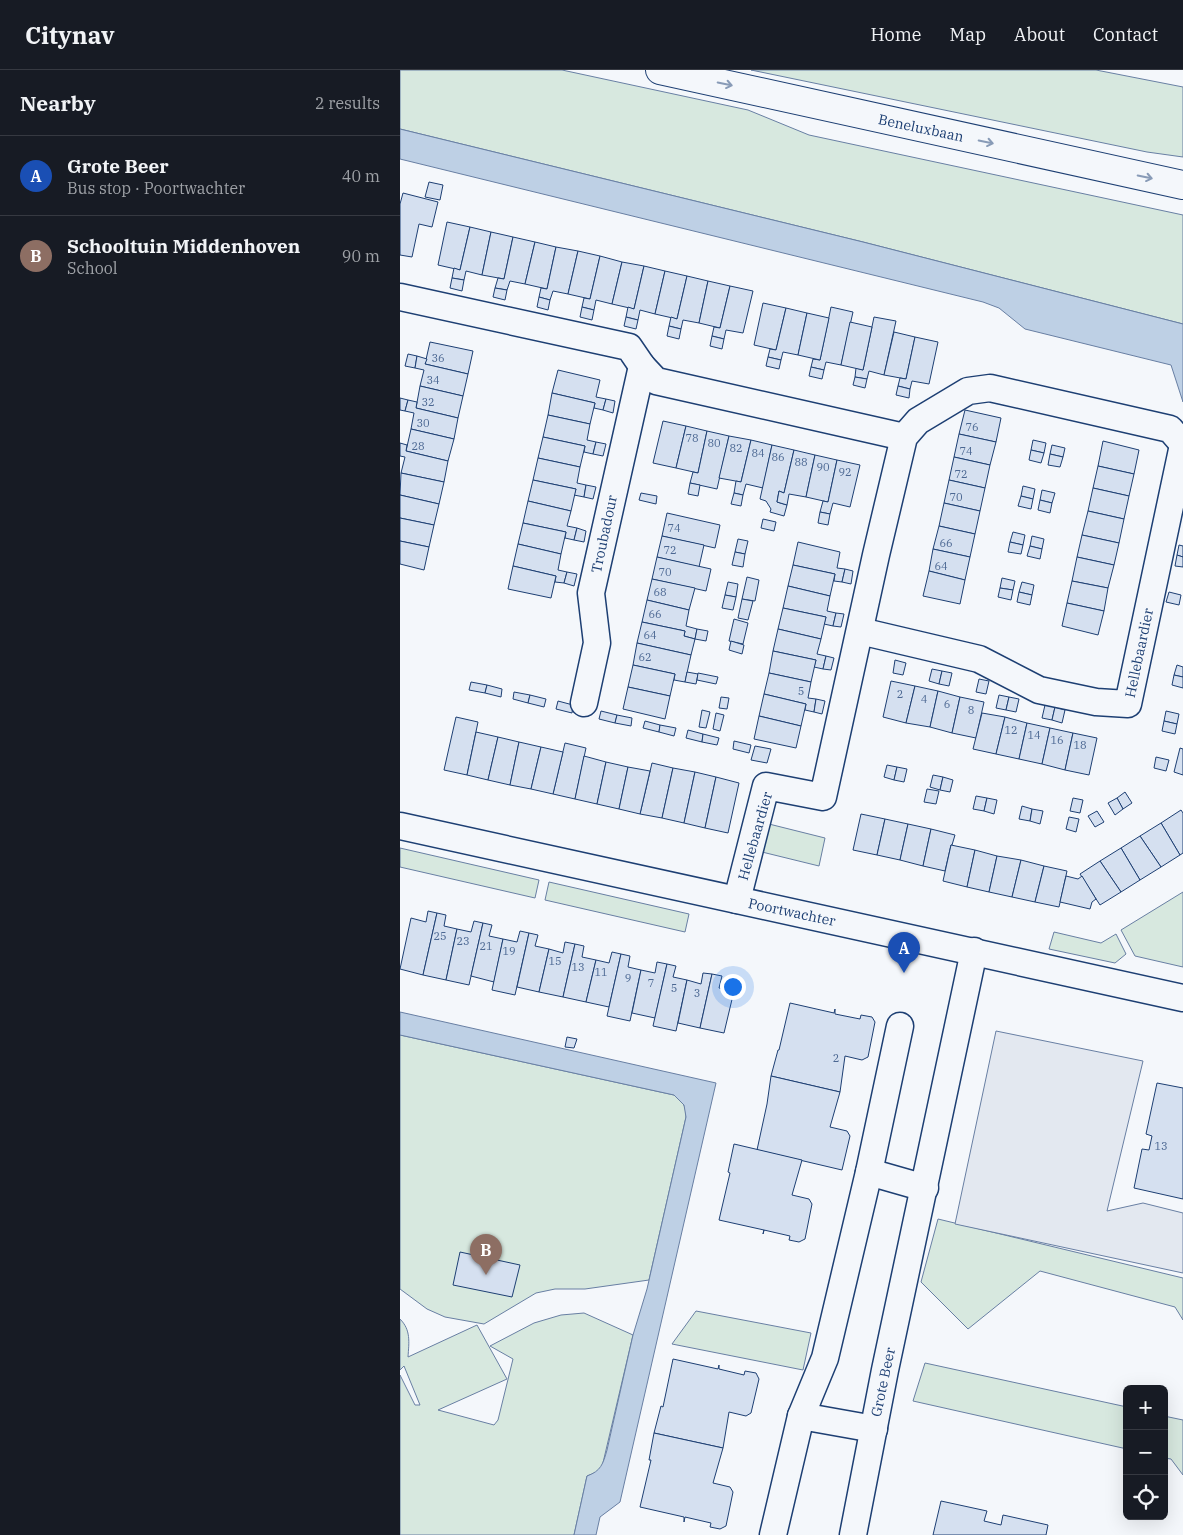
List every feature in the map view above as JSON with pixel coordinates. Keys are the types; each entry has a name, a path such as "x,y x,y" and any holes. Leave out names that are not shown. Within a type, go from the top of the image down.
{"main road":[{"name":"Beneluxbaan","path":"660,70 1183,185"}],"street":[{"path":"400,297 629,347 642,366 656,381 904,436"},
{"name":"Troubadour","path":"584,703 597,643 591,593 642,366"},
{"name":"Hellebaardier","path":"737,900 766,786 823,797 860,631 904,436 918,421 968,391 990,388 1170,429 1183,444 1128,704 1096,702 1039,690 979,659 860,631"},
{"name":"Poortwachter","path":"400,826 1183,998"},
{"name":"Grote Beer","path":"853,1535 974,951"},
{"path":"772,1535 801,1416 825,1358 900,1026"},
{"path":"868,1172 925,1188"},
{"name":"Grote Beer","path":"801,1416 874,1429"}],"shaded area":[{"path":"400,70 562,70 748,110 809,135 1183,215 1183,324 863,242 400,129"},
{"path":"751,70 1096,70 1183,87 1183,157 1147,152"},
{"path":"769,824 825,838 819,866 762,852"},
{"path":"400,848 539,880 535,898 400,867"},
{"path":"549,882 689,914 685,932 545,900"},
{"path":"1183,892 1183,967 1135,956 1121,930"},
{"path":"1054,932 1101,943 1116,934 1126,954 1115,963 1049,949"},
{"path":"996,1031 1143,1061 1107,1211 1143,1203 1183,1213 1183,1273 955,1224"},
{"path":"400,1035 674,1095 680,1099 685,1107 686,1117 649,1280 585,1289 555,1289 536,1293 484,1324 445,1317 427,1309 400,1289"},
{"path":"938,1219 1183,1278 1183,1320 1175,1307 1040,1271 968,1329 921,1282"},
{"path":"696,1311 811,1333 803,1370 672,1344"},
{"path":"584,1313 633,1335 602,1467 597,1472 587,1476 574,1535 400,1535 400,1375 415,1405 420,1405 404,1366 400,1370 400,1319 408,1332 408,1357 477,1325 507,1379 438,1410 494,1425 498,1420 513,1359 490,1346 534,1323 561,1315"},
{"path":"925,1363 1123,1406 1123,1448 913,1401"},
{"path":"1168,1417 1183,1420 1183,1475 1171,1459 1168,1459"}],"water":[{"path":"400,129 863,242 1183,324 1183,402 1171,365 1025,329 999,308 983,302 400,159"},
{"path":"400,1012 716,1083 620,1502 600,1517 596,1535 574,1535 587,1476 601,1466 607,1450 633,1335 647,1289 686,1117 684,1105 674,1095 400,1035"}],"building":[{"path":"429,182 443,185 440,200 425,197"},
{"path":"403,193 438,202 432,227 419,224 412,257 400,255 400,204"},
{"path":"447,222 470,227 460,270 438,265"},
{"path":"470,227 491,232 482,275 466,271 464,280 452,278 454,268 460,270"},
{"path":"491,232 513,237 504,279 482,275"},
{"path":"513,237 535,242 525,284 510,281 507,290 495,288 498,278 504,279"},
{"path":"535,242 556,247 547,289 525,284"},
{"path":"556,247 578,251 568,294 553,291 550,300 539,297 541,288 547,289"},
{"path":"578,251 600,256 590,299 568,294"},
{"path":"600,256 622,262 612,304 596,300 594,310 582,307 584,298 590,299"},
{"path":"622,262 644,266 634,309 612,304"},
{"path":"644,266 665,271 655,314 640,310 638,320 626,317 628,307 634,309"},
{"path":"665,271 687,276 677,319 655,314"},
{"path":"687,276 708,281 699,323 683,320 681,329 669,326 671,317 677,319"},
{"path":"452,278 464,280 462,291 450,288"},
{"path":"708,281 730,286 720,328 699,323"},
{"path":"730,286 753,291 743,333 726,330 724,339 712,336 714,327 720,328"},
{"path":"495,288 507,290 505,300 493,297"},
{"path":"539,297 550,300 548,310 537,307"},
{"path":"763,303 786,308 776,350 754,345"},
{"path":"582,307 594,310 592,320 580,317"},
{"path":"831,307 853,312 841,365 826,362 824,370 811,367 813,359 820,360"},
{"path":"786,308 807,313 798,355 783,352 781,360 768,357 770,349 776,350"},
{"path":"807,313 829,318 820,360 798,355"},
{"path":"626,317 638,320 636,329 624,326"},
{"path":"874,317 896,321 884,375 869,371 867,379 855,377 856,368 863,370"},
{"path":"850,322 872,327 863,370 841,365"},
{"path":"669,326 681,329 679,339 667,336"},
{"path":"894,332 915,337 906,379 884,375"},
{"path":"712,336 724,339 722,349 710,346"},
{"path":"915,337 938,342 929,384 912,381 910,389 898,386 900,378 906,379"},
{"path":"430,342 473,351 468,374 425,364"},
{"path":"408,354 417,356 415,368 405,366"},
{"path":"417,356 427,359 425,364 468,374 463,396 420,386 424,370 415,368"},
{"path":"768,357 781,360 779,369 766,366"},
{"path":"811,367 824,370 822,379 809,376"},
{"path":"558,370 600,380 596,397 606,399 603,410 594,408 595,403 552,393"},
{"path":"855,377 867,379 865,388 853,385"},
{"path":"420,386 463,396 458,418 416,408"},
{"path":"898,386 910,389 909,398 896,395"},
{"path":"552,393 595,403 590,424 548,415"},
{"path":"400,398 408,400 405,411 400,410"},
{"path":"606,399 615,401 613,413 603,410"},
{"path":"408,400 417,402 416,408 458,418 454,439 411,429 414,413 405,411"},
{"path":"965,410 1001,418 996,442 959,434"},
{"path":"548,415 590,424 587,440 596,442 593,454 584,452 585,446 543,437"},
{"path":"663,421 686,426 676,468 653,463"},
{"path":"686,426 707,431 698,473 676,468"},
{"path":"411,429 454,439 448,461 406,451"},
{"path":"707,431 729,436 717,489 690,483 693,472 698,473"},
{"path":"959,434 996,442 990,465 954,457"},
{"path":"729,436 751,440 741,482 719,478"},
{"path":"543,437 585,446 580,467 538,458"},
{"path":"751,440 772,445 763,488 746,484 743,495 734,493 736,481 741,482"},
{"path":"1033,440 1046,443 1044,453 1031,450"},
{"path":"1103,441 1139,450 1134,474 1098,466"},
{"path":"596,442 606,444 603,456 593,454"},
{"path":"400,443 407,445 406,451 448,461 444,482 401,473 405,457 400,456"},
{"path":"772,445 794,450 784,493 779,491 777,502 787,505 784,516 770,512 771,509 766,501 760,499"},
{"path":"1052,445 1065,448 1063,457 1050,454"},
{"path":"794,450 815,455 806,497 789,494 787,505 777,502 779,491 784,493"},
{"path":"1031,450 1044,453 1041,463 1029,460"},
{"path":"1050,454 1063,457 1060,467 1048,465"},
{"path":"815,455 837,460 828,502 806,497"},
{"path":"954,457 990,465 985,488 949,480"},
{"path":"538,458 580,467 577,483 586,485 584,497 574,495 576,489 533,480"},
{"path":"837,460 860,465 850,507 833,503 830,514 820,512 823,501 828,502"},
{"path":"1098,466 1134,474 1129,496 1093,488"},
{"path":"401,473 444,482 439,504 400,495"},
{"path":"533,480 576,489 571,511 528,501"},
{"path":"949,480 985,488 980,511 944,503"},
{"path":"690,483 700,485 698,496 688,494"},
{"path":"586,485 596,487 593,499 584,497"},
{"path":"1023,486 1035,489 1033,499 1021,496"},
{"path":"1093,488 1129,496 1124,519 1088,511"},
{"path":"1042,490 1055,493 1052,503 1040,500"},
{"path":"641,493 657,496 656,504 639,500"},
{"path":"734,493 743,495 741,506 731,504"},
{"path":"400,495 439,504 434,525 400,518"},
{"path":"1021,496 1033,499 1031,509 1018,506"},
{"path":"1040,500 1052,503 1050,513 1038,510"},
{"path":"528,501 571,511 567,526 577,528 574,540 565,538 566,532 523,523"},
{"path":"944,503 980,511 975,534 939,526"},
{"path":"1088,511 1124,519 1119,543 1082,535"},
{"path":"820,512 830,514 828,525 818,523"},
{"path":"667,513 720,525 715,548 662,536"},
{"path":"400,518 434,525 429,547 400,541"},
{"path":"763,519 776,522 774,531 761,528"},
{"path":"523,523 566,532 561,554 518,544"},
{"path":"939,526 975,534 970,557 933,549"},
{"path":"577,528 586,531 584,542 574,540"},
{"path":"1013,532 1025,535 1023,545 1010,542"},
{"path":"1082,535 1119,543 1114,565 1077,557"},
{"path":"662,536 704,545 699,567 657,557"},
{"path":"1032,536 1044,539 1042,549 1030,546"},
{"path":"738,539 748,541 745,554 735,552"},
{"path":"400,541 429,547 424,570 400,564"},
{"path":"798,542 840,552 837,568 845,569 842,582 834,581 835,574 793,565"},
{"path":"1010,542 1023,545 1021,554 1008,552"},
{"path":"518,544 561,554 558,570 567,572 564,583 555,582 556,576 513,566"},
{"path":"1179,545 1183,546 1183,557 1177,555"},
{"path":"1030,546 1042,549 1040,559 1027,556"},
{"path":"933,549 970,557 965,580 929,571"},
{"path":"735,552 745,554 743,567 732,565"},
{"path":"1177,555 1183,557 1183,567 1175,566"},
{"path":"657,557 711,569 706,591 652,579"},
{"path":"1077,557 1114,565 1108,588 1072,581"},
{"path":"793,565 835,574 830,596 788,586"},
{"path":"513,566 556,576 551,598 508,589"},
{"path":"845,569 853,571 851,584 842,582"},
{"path":"929,571 965,580 960,604 923,596"},
{"path":"567,572 577,574 574,586 564,583"},
{"path":"747,577 759,580 755,601 742,599"},
{"path":"1002,578 1015,581 1013,590 1000,588"},
{"path":"652,579 695,588 689,610 647,600"},
{"path":"1072,581 1108,588 1104,611 1067,603"},
{"path":"728,582 738,584 736,597 725,595"},
{"path":"1022,582 1034,585 1032,595 1019,592"},
{"path":"788,586 830,596 827,611 836,613 833,626 824,624 826,617 783,608"},
{"path":"1000,588 1013,590 1011,600 998,597"},
{"path":"1019,592 1032,595 1030,605 1017,602"},
{"path":"1169,592 1181,595 1179,605 1166,602"},
{"path":"725,595 736,597 733,610 722,608"},
{"path":"742,599 753,601 748,620 738,618"},
{"path":"647,600 689,610 686,626 697,629 695,639 684,636 685,631 642,622"},
{"path":"1067,603 1104,611 1098,635 1062,626"},
{"path":"783,608 826,617 821,639 778,629"},
{"path":"836,613 844,614 841,627 833,626"},
{"path":"734,619 748,623 743,644 729,641"},
{"path":"642,622 685,631 684,636 695,639 691,655 637,643"},
{"path":"697,629 708,631 706,641 695,639"},
{"path":"778,629 821,639 817,654 826,656 823,669 814,667 816,660 773,651"},
{"path":"731,641 744,645 742,654 729,650"},
{"path":"637,643 691,655 685,682 674,680 675,674 633,665"},
{"path":"773,651 816,660 811,682 769,673"},
{"path":"826,656 834,658 831,670 823,669"},
{"path":"895,660 906,663 903,675 893,673"},
{"path":"633,665 675,674 670,696 628,687"},
{"path":"1177,665 1183,667 1183,677 1174,675"},
{"path":"932,669 942,671 939,684 929,681"},
{"path":"942,671 952,673 949,686 939,684"},
{"path":"687,672 698,674 696,684 685,682"},
{"path":"698,673 718,677 716,684 697,680"},
{"path":"769,673 811,682 808,698 816,699 814,712 805,710 806,704 764,694"},
{"path":"1174,675 1183,677 1183,688 1172,685"},
{"path":"979,679 989,681 986,694 976,692"},
{"path":"891,681 915,686 906,723 883,717"},
{"path":"471,682 487,685 485,693 469,690"},
{"path":"487,685 502,689 501,697 485,693"},
{"path":"915,686 938,691 930,727 906,723"},
{"path":"628,687 670,696 665,719 623,709"},
{"path":"938,691 960,697 952,733 930,727"},
{"path":"514,692 530,695 528,703 513,699"},
{"path":"764,694 806,704 801,726 759,716"},
{"path":"530,695 546,699 544,707 528,703"},
{"path":"999,695 1009,697 1006,710 996,708"},
{"path":"721,697 729,698 727,709 719,708"},
{"path":"960,697 984,702 976,738 952,733"},
{"path":"1009,697 1019,699 1016,712 1006,710"},
{"path":"816,699 825,701 822,714 814,712"},
{"path":"558,701 573,705 572,713 556,709"},
{"path":"1045,705 1055,707 1052,720 1042,718"},
{"path":"1055,707 1065,710 1062,723 1052,720"},
{"path":"702,710 710,712 706,728 699,727"},
{"path":"601,711 617,715 615,723 599,719"},
{"path":"1166,711 1179,714 1177,724 1164,721"},
{"path":"716,713 724,715 720,731 713,729"},
{"path":"982,713 1005,717 996,754 973,749"},
{"path":"617,715 632,718 631,726 615,723"},
{"path":"759,716 801,726 796,748 754,739"},
{"path":"456,717 478,722 467,775 444,770"},
{"path":"1005,717 1027,723 1019,759 996,754"},
{"path":"645,721 660,725 659,732 643,728"},
{"path":"1164,721 1177,724 1175,734 1162,731"},
{"path":"1027,723 1050,728 1042,764 1019,759"},
{"path":"660,725 676,728 674,736 659,732"},
{"path":"1050,728 1073,733 1065,770 1042,764"},
{"path":"688,730 703,734 702,742 686,738"},
{"path":"476,732 498,737 488,780 467,775"},
{"path":"1073,733 1097,738 1089,775 1065,770"},
{"path":"703,734 719,738 717,745 702,742"},
{"path":"498,737 519,742 510,785 488,780"},
{"path":"734,741 751,745 749,753 733,749"},
{"path":"519,742 541,747 531,789 510,785"},
{"path":"565,743 586,748 575,799 553,794"},
{"path":"755,746 771,749 767,763 751,760"},
{"path":"541,747 563,752 553,794 531,789"},
{"path":"1180,748 1183,749 1183,775 1174,772"},
{"path":"584,756 606,762 597,804 575,799"},
{"path":"1156,757 1169,760 1166,771 1154,768"},
{"path":"606,762 628,767 619,809 597,804"},
{"path":"652,763 673,768 662,818 640,814"},
{"path":"887,765 897,767 894,780 884,777"},
{"path":"628,767 650,771 640,814 619,809"},
{"path":"897,767 907,769 904,782 894,780"},
{"path":"673,768 695,772 684,823 662,818"},
{"path":"695,772 716,777 705,828 684,823"},
{"path":"933,775 943,777 940,790 930,787"},
{"path":"716,777 739,783 728,833 705,828"},
{"path":"943,777 953,780 950,792 940,790"},
{"path":"927,789 939,791 936,804 924,802"},
{"path":"1125,792 1132,803 1123,809 1117,798"},
{"path":"976,796 987,798 984,811 973,809"},
{"path":"987,798 997,800 994,814 984,811"},
{"path":"1073,798 1083,800 1080,813 1070,811"},
{"path":"1117,798 1123,809 1115,815 1108,803"},
{"path":"1022,806 1032,809 1030,821 1019,819"},
{"path":"1032,809 1043,811 1040,824 1030,821"},
{"path":"1181,810 1183,813 1183,853 1180,855 1161,823"},
{"path":"1097,811 1104,822 1095,827 1088,816"},
{"path":"861,814 885,819 877,855 853,850"},
{"path":"1069,817 1079,819 1076,832 1066,829"},
{"path":"885,819 908,824 900,860 877,855"},
{"path":"1161,823 1180,855 1161,867 1140,836"},
{"path":"908,824 931,829 923,866 900,860"},
{"path":"931,829 955,835 945,871 923,866"},
{"path":"1140,836 1161,867 1140,880 1121,848"},
{"path":"951,845 975,850 967,887 943,881"},
{"path":"1121,848 1140,880 1121,892 1100,861"},
{"path":"975,850 997,856 989,892 967,887"},
{"path":"997,856 1021,860 1012,897 989,892"},
{"path":"1021,860 1044,866 1035,902 1012,897"},
{"path":"1100,861 1121,892 1100,905 1080,874"},
{"path":"1044,866 1067,871 1059,907 1035,902"},
{"path":"1066,876 1078,879 1082,876 1096,899 1092,902 1090,909 1060,902"},
{"path":"428,911 437,913 423,975 400,969 411,918 426,922"},
{"path":"437,913 446,915 444,926 457,929 446,980 423,975"},
{"path":"474,921 483,923 469,985 446,980 457,929 471,932"},
{"path":"483,923 492,925 489,936 503,939 494,982 471,976"},
{"path":"520,931 529,933 515,995 492,990 503,939 517,942"},
{"path":"529,933 538,935 535,946 549,949 539,992 517,987"},
{"path":"565,942 575,944 563,997 539,992 549,949 563,953"},
{"path":"575,944 584,946 582,957 596,960 586,1002 563,997"},
{"path":"612,952 621,954 609,1007 586,1002 596,960 609,963"},
{"path":"621,954 630,956 628,967 641,970 630,1021 607,1016"},
{"path":"657,962 667,964 655,1018 632,1013 641,970 655,973"},
{"path":"667,964 676,966 673,977 687,980 676,1031 653,1026"},
{"path":"703,973 712,974 700,1028 678,1023 687,980 701,984"},
{"path":"712,974 722,976 719,988 734,991 724,1033 700,1028"},
{"path":"790,1003 834,1013 835,1009 835,1014 860,1019 861,1015 872,1017 875,1022 868,1057 862,1060 845,1056 840,1092 771,1076"},
{"path":"567,1037 577,1039 574,1048 565,1047"},
{"path":"771,1076 840,1092 830,1127 847,1131 850,1136 842,1170 757,1150"},
{"path":"1157,1083 1183,1088 1183,1199 1134,1188 1142,1149 1149,1150 1152,1136 1146,1134"},
{"path":"734,1144 802,1160 792,1195 809,1199 812,1204 805,1239 799,1242 789,1240 790,1236 719,1220 730,1173 728,1172"},
{"path":"460,1252 520,1265 512,1297 453,1285"},
{"path":"673,1359 718,1369 719,1365 719,1369 744,1375 745,1371 756,1373 759,1379 751,1413 746,1416 729,1412 723,1448 654,1433 661,1406 663,1407"},
{"path":"654,1433 723,1448 713,1483 730,1487 733,1492 726,1526 720,1529 710,1527 711,1523 685,1517 684,1522 684,1517 640,1507 651,1460 649,1460"},
{"path":"941,1501 987,1511 984,1521 1001,1525 1003,1515 1048,1525 1046,1535 933,1535"}],"place":[{"name":"Grote Beer","path":"904,973"},
{"name":"Schooltuin Middenhoven","path":"486,1275"}]}
